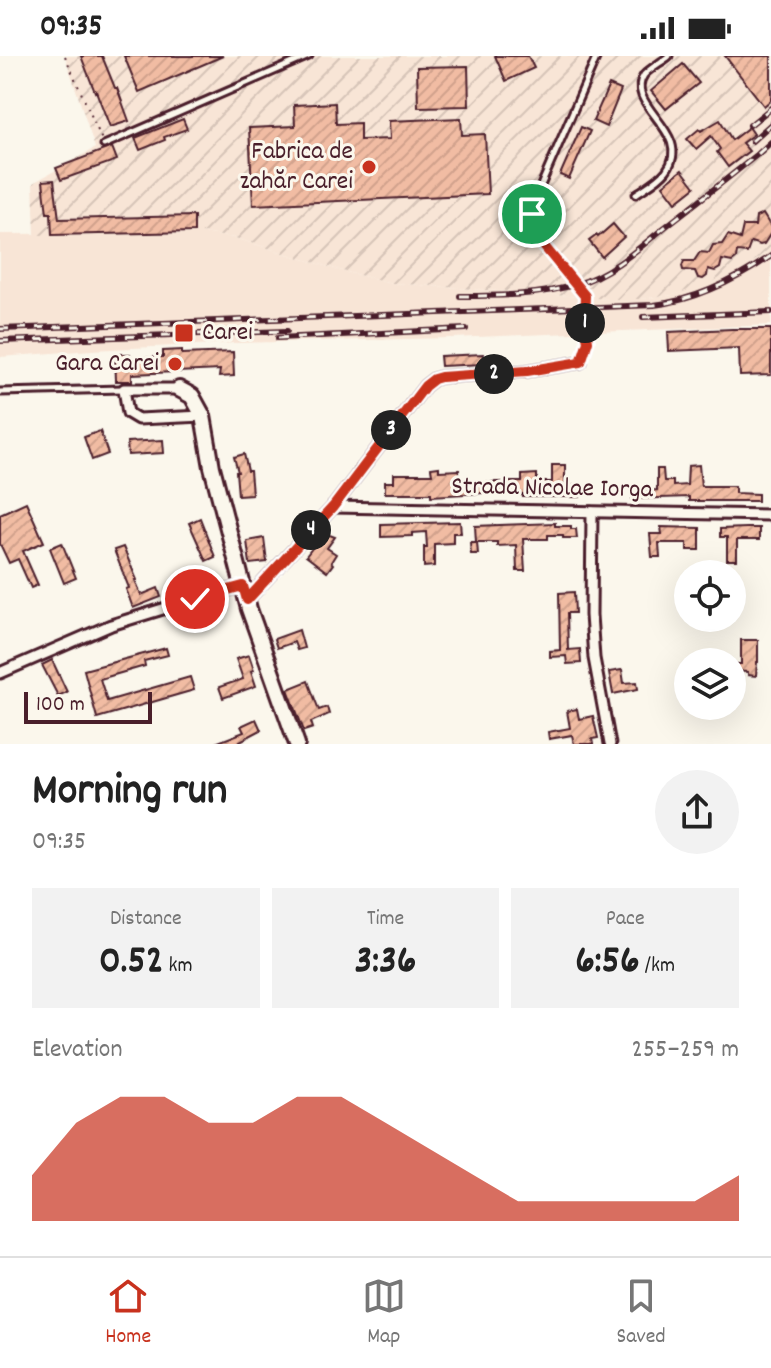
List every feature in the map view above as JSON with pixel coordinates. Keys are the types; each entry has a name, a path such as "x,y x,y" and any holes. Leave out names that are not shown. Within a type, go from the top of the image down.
{"street":[{"path":"0,673 111,625 195,599 245,593 333,507 425,386 434,379 527,371 581,362"},
{"path":"203,416 138,419 128,413 124,389 179,389 192,396 203,416 212,467 245,593 297,744"},
{"name":"Strada Nicolae Iorga","path":"333,507 771,515"},
{"path":"592,512 591,615 594,658 610,744"}],"lane":[{"path":"104,145 309,56"},
{"path":"585,296 539,240 532,224 532,214 536,197 597,56"},
{"path":"636,194 664,174 671,164 671,141 665,127 641,95 645,75 669,56"},
{"path":"0,392 124,389"}],"path":[{"path":"65,56 104,145"},
{"path":"581,362 588,341 584,319 585,296"}],"shaded area":[{"path":"65,56 771,56 771,247 756,260 714,281 674,295 608,299 392,283 235,238 201,233 35,235 33,183 95,148"},
{"path":"201,233 235,238 392,283 608,299 674,295 756,260 771,247 771,325 235,343 0,357 0,234"}],"building":[{"path":"81,56 102,56 129,121 110,127"},
{"path":"124,56 223,56 139,92"},
{"path":"495,56 528,56 534,68 506,81"},
{"path":"725,56 771,56 771,100 764,106"},
{"path":"683,64 699,83 666,109 651,91"},
{"path":"468,66 469,106 418,107 417,67"},
{"path":"609,85 621,90 606,127 593,121"},
{"name":"Fabrica de zahăr Carei","path":"335,103 336,124 360,123 360,140 390,139 389,121 461,118 462,135 485,134 488,194 253,205 249,128 295,126 294,105"},
{"path":"183,119 187,129 140,150 135,138"},
{"path":"720,120 732,140 749,127 754,134 742,143 749,151 728,167 717,152 720,149 711,136 696,149 687,139 699,129 701,131"},
{"path":"581,127 590,131 569,179 560,175"},
{"path":"112,147 117,160 61,180 56,168"},
{"path":"682,170 695,187 676,202 663,185"},
{"path":"54,180 59,219 194,216 194,232 52,235 51,213 47,213 43,181"},
{"path":"763,214 771,227 764,244 751,242 747,253 737,252 732,262 722,260 720,268 715,271 708,269 703,279 698,278 695,271 683,270 684,261 694,261 700,252 709,253 713,245 722,244 728,235 740,239 743,226 755,226 756,217"},
{"path":"613,224 624,237 602,257 589,241"},
{"path":"771,329 771,375 740,376 739,348 669,351 668,332"},
{"name":"Gara Carei","path":"182,350 182,354 233,352 234,376 219,377 220,370 132,374 132,381 116,381 115,354 130,354 131,358 163,357 163,351"},
{"path":"483,354 484,364 441,366 440,356"},
{"path":"100,431 108,454 92,460 84,437"},
{"path":"163,440 164,453 128,455 127,442"},
{"path":"244,454 250,471 252,494 238,495 238,472 234,457"},
{"path":"552,465 565,465 565,485 580,485 580,497 523,497 500,495 501,492 431,496 431,493 385,493 385,482 394,482 394,474 432,474 431,468 439,467 439,471 459,470 459,485 522,482 522,475 537,474 537,482 552,482"},
{"path":"699,465 701,486 735,486 735,493 758,494 758,501 689,501 689,497 632,499 632,492 657,490 657,469 663,469 664,481 673,481 673,486 687,485 688,466"},
{"path":"26,502 44,542 23,551 38,585 31,588 18,559 9,563 0,544 0,514"},
{"path":"200,518 215,557 206,561 189,523"},
{"path":"460,522 461,533 453,533 453,543 434,544 434,566 424,567 426,532 412,533 412,536 381,537 381,524"},
{"path":"555,523 555,526 576,529 577,538 548,535 548,539 523,539 525,571 517,571 516,545 497,546 497,542 477,542 478,554 471,554 470,542 476,542 475,526"},
{"path":"661,527 700,528 700,550 687,550 687,543 659,543 660,557 652,557 650,534 662,534"},
{"path":"759,528 759,540 737,540 737,560 727,560 727,537 720,537 720,529"},
{"path":"324,533 335,537 327,548 336,554 327,572 306,556"},
{"path":"264,538 267,562 250,564 247,541"},
{"path":"62,543 76,578 64,583 50,548"},
{"path":"123,547 141,595 158,588 161,597 133,608 126,589 129,588 114,550"},
{"path":"574,592 575,613 567,613 568,650 580,649 581,663 567,664 566,656 550,657 550,651 560,650 559,593"},
{"path":"299,630 304,648 297,650 294,642 277,648 274,639"},
{"path":"741,640 758,640 756,676 746,672 746,648 741,648"},
{"path":"166,648 168,655 144,661 145,666 100,679 107,701 190,677 194,690 97,718 84,670"},
{"path":"249,655 256,686 223,698 219,687 243,679 236,659"},
{"path":"52,660 67,692 58,696 42,665"},
{"path":"622,670 624,683 637,682 638,689 613,694 609,672"},
{"path":"308,681 319,710 327,707 329,714 311,722 313,728 304,731 288,689"},
{"path":"577,709 579,719 593,716 598,738 592,739 593,744 574,744 572,735 549,739 548,732 570,728 567,711"},
{"path":"256,719 261,730 240,741 241,744 213,744 244,732 241,726"}],"railway":[{"path":"750,125 771,108"},
{"path":"752,141 771,124"},
{"path":"460,296 534,293 589,280 634,252 771,142"},
{"path":"0,329 654,305 685,299 715,288 771,256"},
{"path":"643,317 771,312"},
{"path":"278,338 466,329"},
{"path":"0,341 287,331"}],"place":[{"name":"Fabrica de zahăr Carei","path":"369,167"},
{"name":"Carei","path":"184,333"},
{"name":"Gara Carei","path":"175,364"}],"route":[{"path":"195,599 243,586 247,600 333,507 425,386 434,379 527,371 581,362 588,341 584,319 585,296 533,231 532,214"}]}
